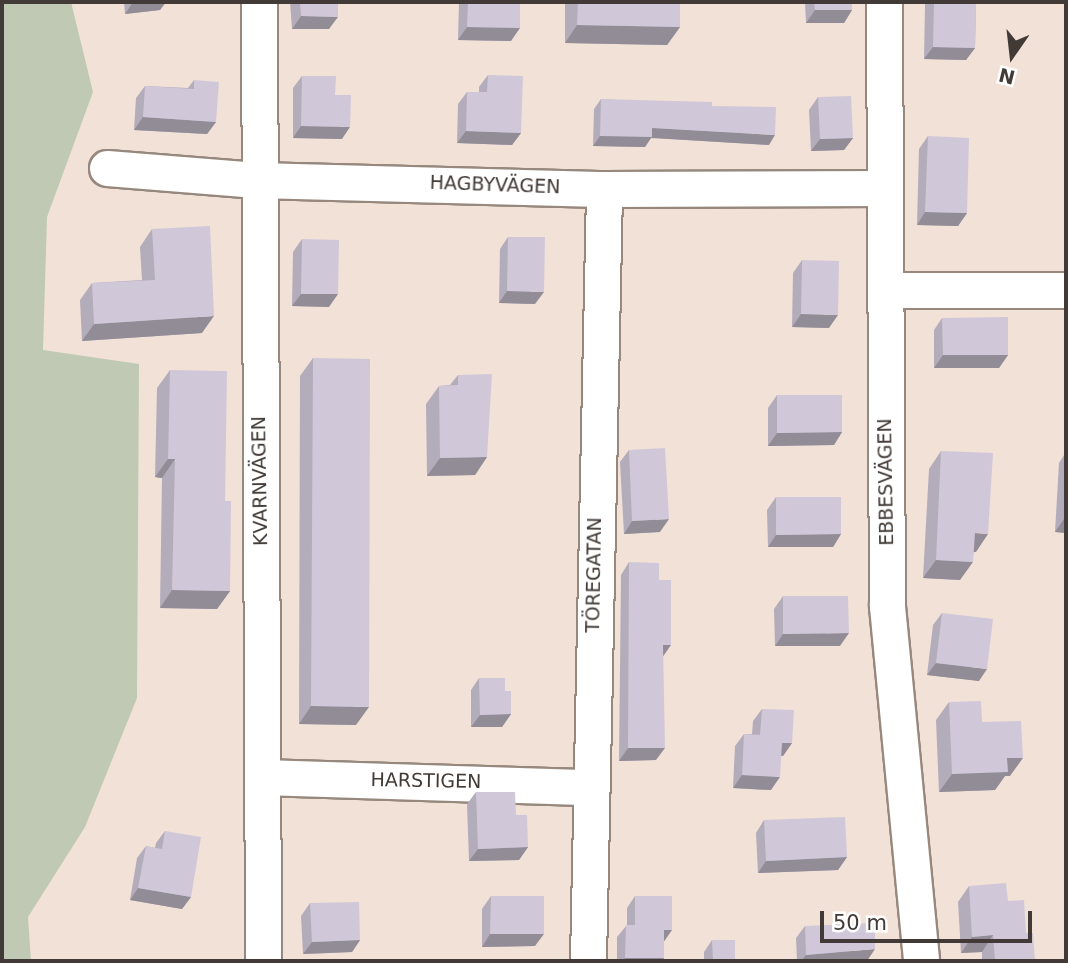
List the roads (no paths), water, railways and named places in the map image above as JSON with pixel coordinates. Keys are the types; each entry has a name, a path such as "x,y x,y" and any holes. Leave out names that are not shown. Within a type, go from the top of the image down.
{"street":[{"name":"KVARNVÄGEN","path":"259,2 257,180 263,961"},
{"name":"EBBESVÄGEN","path":"884,2 887,606 921,961"},
{"name":"HAGBYVÄGEN","path":"107,167 257,180 604,189 884,188"},
{"name":"TÖREGATAN","path":"588,961 589,787 604,189"},
{"path":"885,290 1066,290"},
{"name":"HARSTIGEN","path":"263,777 589,787"}]}
